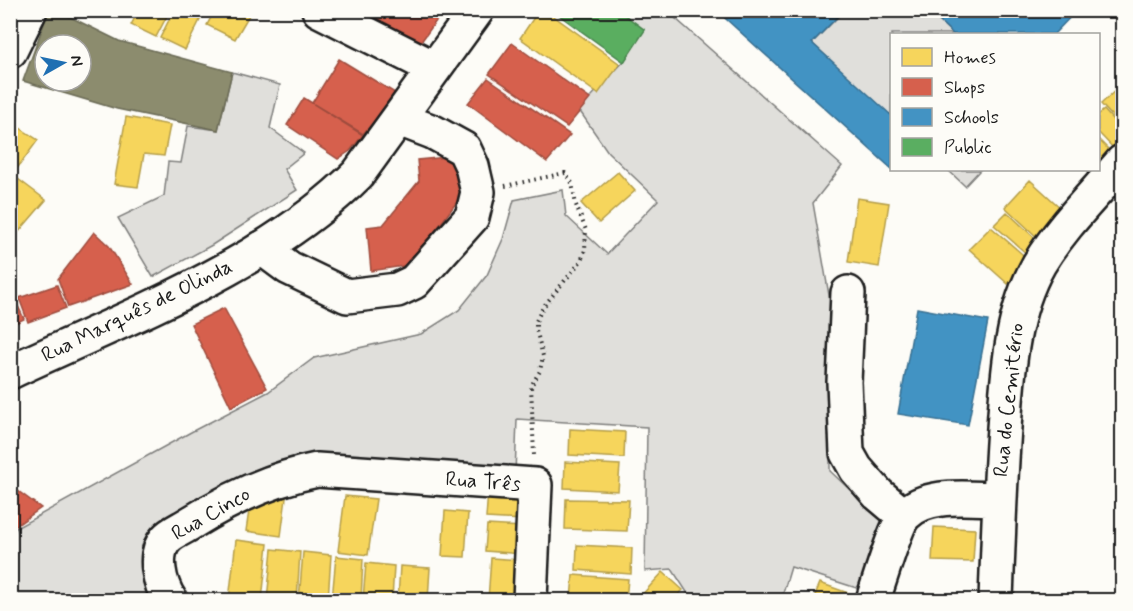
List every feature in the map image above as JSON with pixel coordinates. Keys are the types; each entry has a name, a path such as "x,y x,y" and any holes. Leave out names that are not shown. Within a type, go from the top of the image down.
{"street":[{"path":"10,51 30,10"},
{"path":"319,10 435,68"},
{"name":"Rua Marquês de Olinda","path":"10,372 185,290 262,248 335,197 358,174 477,10"},
{"path":"262,248 289,268 339,294 357,296 397,290 414,282 472,217 478,192 472,166 464,149 433,132 399,119"},
{"name":"Rua do Cemitério","path":"996,600 999,499 1009,369 1019,313 1038,266 1057,237 1122,162"},
{"path":"848,293 844,382 847,453 856,469 878,494 904,516"},
{"name":"Rua Três","path":"317,470 535,485 530,600"},
{"name":"Rua Cinco","path":"170,600 163,588 159,565 161,550 166,539 218,506 269,482 317,470"},
{"path":"873,600 904,516 918,505 945,499 999,499"}],"path":[{"path":"478,192 565,173 572,183 576,205 586,230 585,250 581,261 543,308 536,321 543,356 540,371 531,386 535,485"}],"shaded area":[{"path":"628,11 667,11 842,166 813,203 830,301 830,471 888,526 863,590 791,567 781,600 692,600 672,569 645,571 647,427 517,419 515,474 319,460 152,547 148,600 11,600 10,542 16,528 268,392 314,358 421,334 459,310 487,275 503,239 514,200 563,190 566,216 607,254 658,200 608,152 579,110 625,60 604,39"},
{"path":"844,11 928,11 952,33 890,33 890,115 812,43"},
{"path":"232,72 280,85 270,128 304,153 284,169 297,190 212,245 153,277 118,218 164,196 168,162 181,163 188,126 218,130"},
{"path":"949,171 979,171 965,186"}],"building: Homes":[{"path":"83,10 101,10 98,17"},
{"path":"139,10 170,10 156,37 131,25"},
{"path":"174,10 205,10 185,50 160,38"},
{"path":"215,10 252,10 235,39 207,25"},
{"path":"539,10 545,10 620,64 598,94 520,38"},
{"path":"1122,86 1122,127 1101,104"},
{"path":"1104,110 1122,130 1122,145 1116,151 1100,134 1100,113"},
{"path":"126,117 170,125 164,156 144,154 138,187 114,184"},
{"path":"14,124 38,140 16,170 10,166 10,128"},
{"path":"1100,141 1113,154 1100,167"},
{"path":"618,172 635,191 599,223 581,203"},
{"path":"10,173 46,200 11,241 10,240"},
{"path":"1030,180 1063,210 1039,239 1005,207"},
{"path":"857,198 889,203 879,267 848,262"},
{"path":"1007,212 1038,241 1028,255 994,225"},
{"path":"991,227 1029,260 1008,284 969,249"},
{"path":"570,429 625,432 624,458 569,455"},
{"path":"565,462 620,465 618,491 564,488"},
{"path":"288,483 281,536 246,531 251,497"},
{"path":"488,491 525,493 523,520 486,518"},
{"path":"345,496 376,499 368,555 338,551"},
{"path":"566,499 629,500 627,531 565,529"},
{"path":"445,511 468,513 465,557 442,556"},
{"path":"487,525 523,527 522,554 485,551"},
{"path":"934,527 975,529 973,562 932,561"},
{"path":"236,540 268,544 262,600 229,600"},
{"path":"577,545 632,548 631,574 576,570"},
{"path":"272,549 300,552 297,600 267,600"},
{"path":"303,552 331,555 328,600 299,600"},
{"path":"336,556 363,559 361,600 332,600"},
{"path":"491,558 522,560 519,600 488,600"},
{"path":"366,563 394,566 392,600 363,600"},
{"path":"400,566 430,568 428,600 398,600"},
{"path":"663,572 683,590 673,600 638,599"},
{"path":"573,575 628,579 626,600 571,600"},
{"path":"820,583 865,599 865,600 813,600"}],"building: Shops":[{"path":"377,10 444,10 418,46 370,21"},
{"path":"512,43 590,99 567,127 489,74"},
{"path":"339,59 395,93 386,108 363,134 312,103"},
{"path":"488,78 570,135 547,162 468,103"},
{"path":"304,98 363,135 350,151 338,159 287,125"},
{"path":"458,156 462,195 410,265 371,271 367,227 383,225 419,181 417,160"},
{"path":"94,232 109,246 133,284 68,307 58,279"},
{"path":"57,285 66,308 28,322 19,298"},
{"path":"12,293 24,319 11,325 10,294"},
{"path":"224,308 267,388 231,407 191,324"},
{"path":"10,485 41,508 10,530"}],"building: Schools":[{"path":"716,10 844,10 812,43 890,114 890,167"},
{"path":"928,10 1077,10 1055,33 952,33"},
{"path":"917,308 988,321 968,425 898,414"}],"building: Public":[{"path":"552,10 618,10 645,30 624,62"}],"building: Industry":[{"path":"49,10 56,10 119,41 232,72 218,130 117,109 63,93 93,93 93,33 41,33"},
{"path":"33,54 33,84 23,81"}]}
